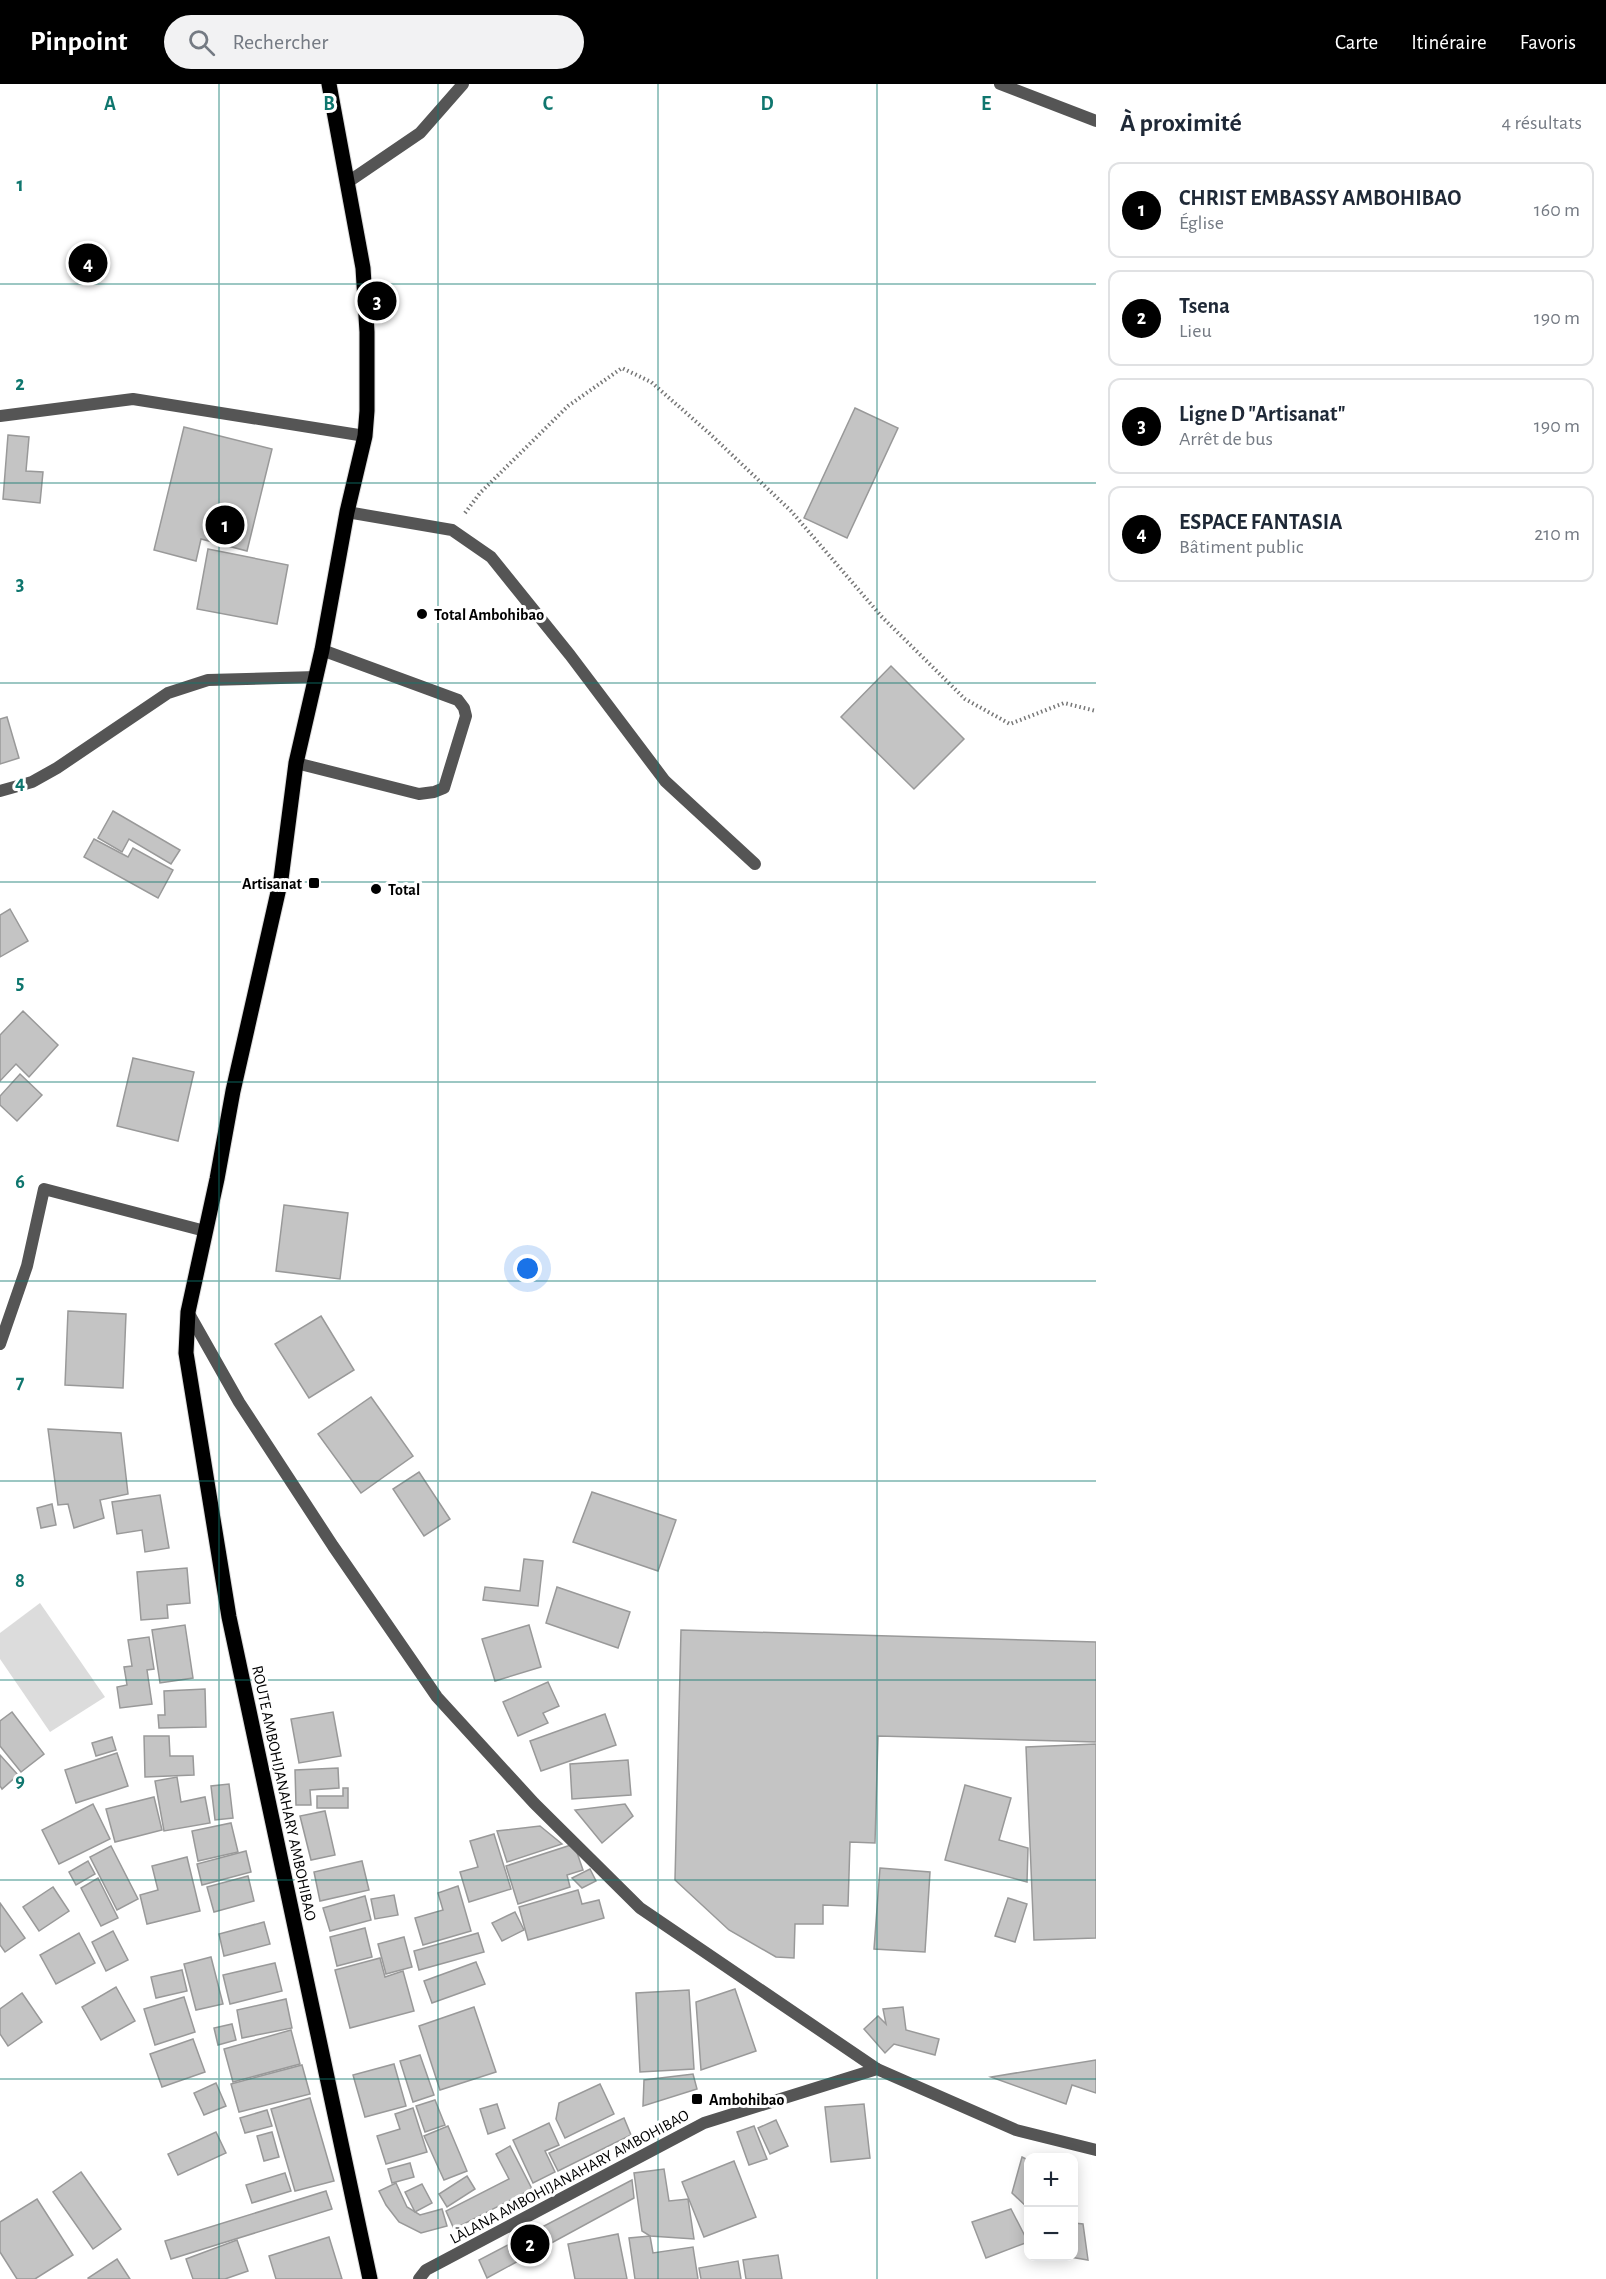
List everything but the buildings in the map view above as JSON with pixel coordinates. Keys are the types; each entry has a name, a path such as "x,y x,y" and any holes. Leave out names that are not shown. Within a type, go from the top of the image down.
{"main road":[{"name":"ROUTE AMBOHIJANAHARY AMBOHIBAO","path":"330,84 363,268 368,411 322,650 296,763 281,879 233,1091 188,1312 186,1353 229,1617 370,2279"}],"street":[{"path":"348,182 420,133 463,84"},
{"path":"1000,84 1096,121"},
{"path":"0,416 133,399 365,436"},
{"path":"347,512 453,530 491,557 570,655 665,781 755,864"},
{"path":"296,763 419,794 434,792 444,788 466,716 458,700 322,650"},
{"path":"0,791 32,782 57,768 168,693 208,680 316,677"},
{"path":"0,1344 27,1266 44,1189 205,1231"},
{"path":"188,1312 239,1402 333,1546 437,1697 534,1803 640,1908 877,2069 1016,2130 1096,2150"},
{"name":"LÀLANA AMBOHIJANAHARY AMBOHIBAO","path":"419,2279 426,2270 704,2123 877,2069"}],"path":[{"path":"453,530 480,493 568,406 622,368 651,382 791,511 882,617 965,699 1010,724 1064,703 1096,711"}],"shaded area":[{"path":"40,1603 105,1697 50,1732 0,1659 0,1633"}],"place":[{"name":"ESPACE FANTASIA","path":"88,263"},
{"name":"Ligne D \"Artisanat\"","path":"377,301"},
{"name":"CHRIST EMBASSY AMBOHIBAO","path":"225,525"},
{"name":"Total Ambohibao","path":"422,614"},
{"name":"Artisanat","path":"314,883"},
{"name":"Total","path":"376,889"},
{"name":"Ambohibao","path":"697,2099"},
{"name":"Tsena","path":"530,2244"}]}
